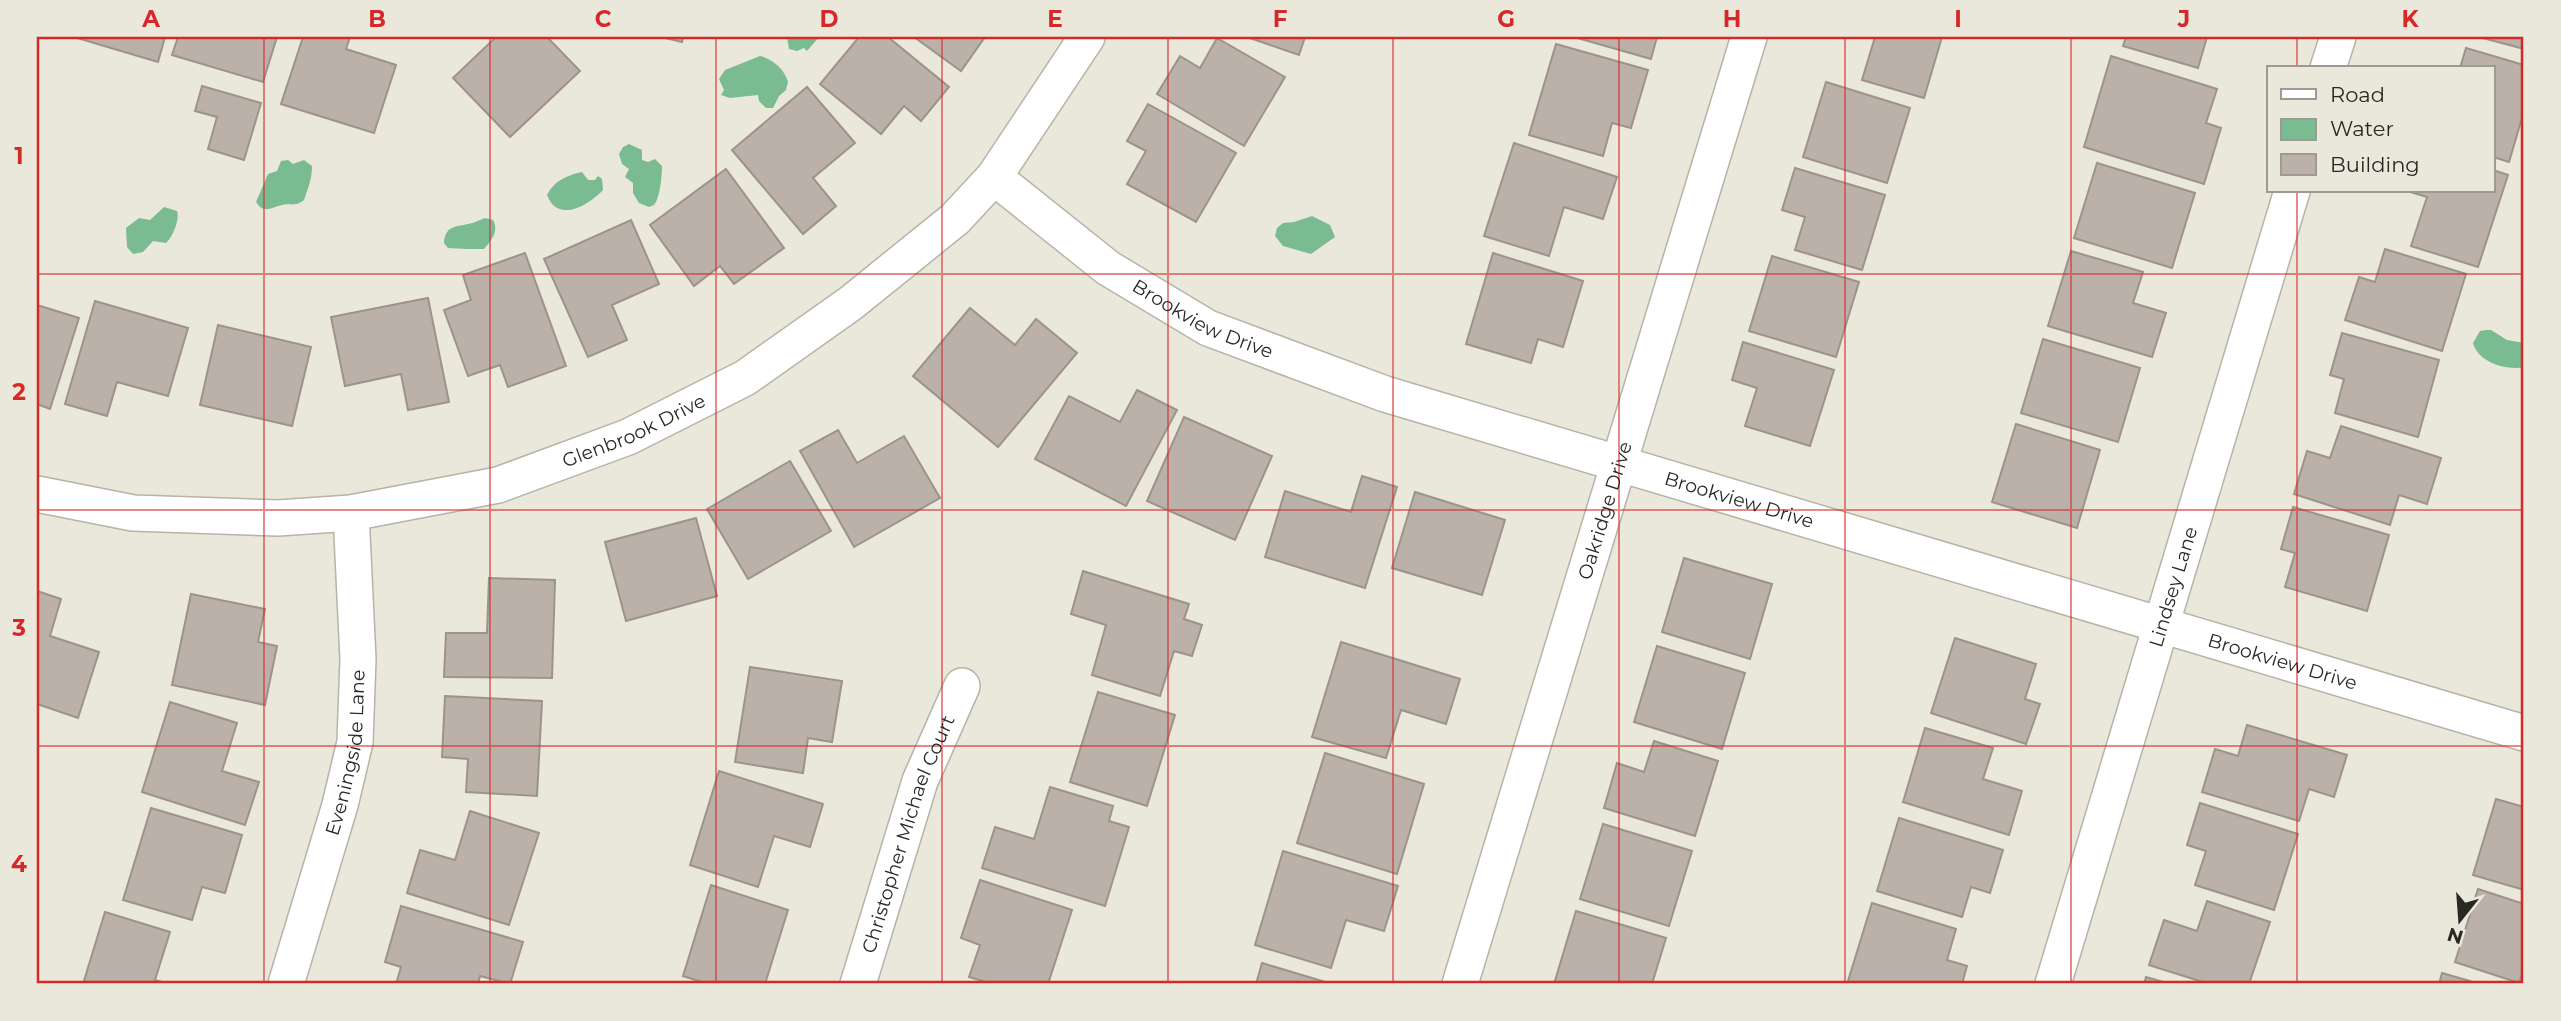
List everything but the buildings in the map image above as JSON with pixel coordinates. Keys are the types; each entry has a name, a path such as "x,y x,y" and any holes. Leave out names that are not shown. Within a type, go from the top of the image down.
{"street":[{"name":"Glenbrook Drive","path":"37,494 133,513 278,518 351,513 498,485 628,437 745,378 851,303 945,228 994,177 1087,37"},
{"name":"Oakridge Drive","path":"1460,984 1749,37"},
{"path":"2329,66 2337,37"},
{"name":"Brookview Drive","path":"994,177 1108,268 1208,328 1385,394 2524,733"},
{"name":"Lindsey Lane","path":"2053,984 2292,192"},
{"name":"Eveningside Lane","path":"286,984 340,805 355,742 358,659 351,513"},
{"name":"Christopher Michael Court","path":"858,984 920,781 962,686"}],"water":[{"path":"787,37 819,37 807,51 804,48 797,51 789,49"},
{"path":"760,56 778,66 788,82 786,90 779,96 773,108 766,108 759,101 758,95 730,98 721,95 724,90 719,79 725,70"},
{"path":"629,144 642,150 642,160 648,162 655,159 662,166 658,197 654,205 649,207 639,203 633,193 633,183 625,177 629,169 622,164 619,154 623,147"},
{"path":"288,160 293,164 304,160 312,166 304,200 296,204 262,208 256,202 268,174 277,171 281,161"},
{"path":"582,172 588,180 595,180 598,176 602,179 603,190 582,206 558,209 547,195 557,182"},
{"path":"164,207 177,211 178,214 171,237 166,243 153,241 143,252 133,254 127,247 126,228 139,218 150,220"},
{"path":"1312,216 1330,225 1335,237 1311,254 1283,246 1275,236 1277,228 1283,223"},
{"path":"485,218 493,220 495,232 484,249 448,248 444,243 446,233 452,228"},
{"path":"2491,330 2507,340 2524,343 2524,367 2509,368 2494,364 2476,350 2473,343 2480,331"}]}
